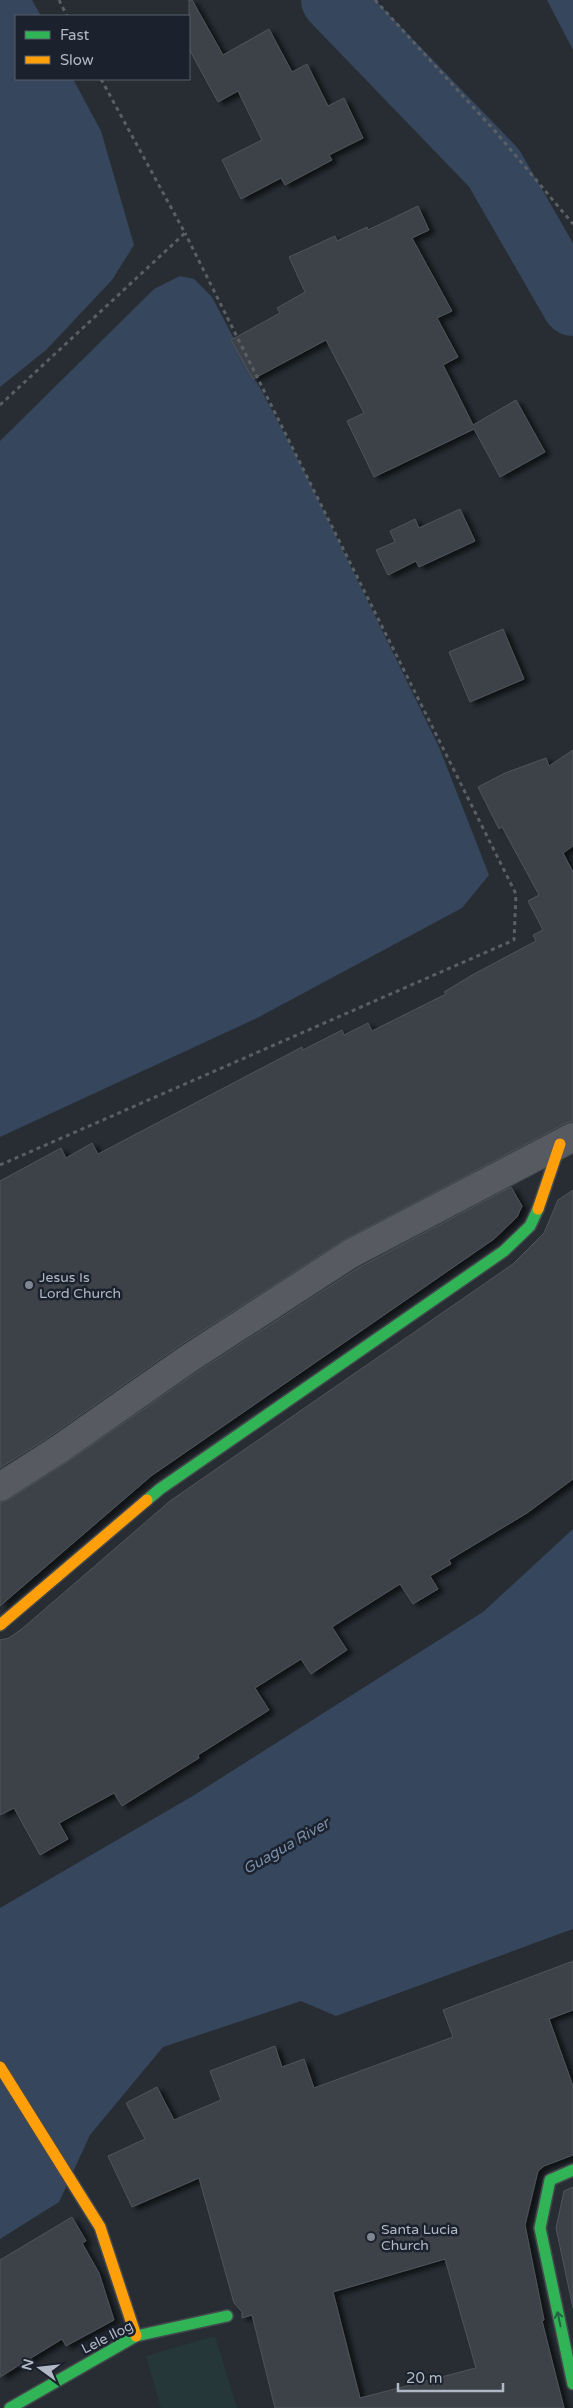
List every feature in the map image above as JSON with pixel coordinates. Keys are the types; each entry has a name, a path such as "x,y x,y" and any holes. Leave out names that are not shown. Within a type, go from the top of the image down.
{"street":[{"path":"0,1486 58,1450 188,1359 350,1254 567,1141"},
{"path":"0,1625 13,1616 160,1489 504,1251 530,1226 567,1141"},
{"path":"0,2067 100,2227 136,2336"},
{"path":"573,2170 550,2180 540,2228 573,2384"},
{"name":"Lele Ilog","path":"10,2408 136,2336 227,2316"}],"path":[{"path":"59,0 66,15"},
{"path":"375,0 496,131 573,224"},
{"path":"0,1165 514,940 516,894 185,233 102,80"},
{"path":"0,406 185,233"}],"shaded area":[{"path":"215,2336 237,2408 161,2408 146,2356"}],"water":[{"path":"0,0 32,0 40,15 15,15 15,80 74,80 101,131 134,245 112,280 46,350 0,387"},
{"path":"547,0 573,0 573,50"},
{"path":"180,276 194,279 212,297 305,473 439,747 489,875 462,908 259,1017 0,1137 0,441 154,289"},
{"name":"Guagua River","path":"573,1529 573,1929 336,2016 301,2001 163,2047 90,2135 59,2202 0,2239 0,1908 191,1797 483,1612"}],"building":[{"path":"189,0 192,0 223,55 269,29 292,72 307,64 328,106 344,98 363,138 329,155 332,160 285,185 281,178 241,199 222,160 262,140 238,91 218,102 190,51"},
{"path":"418,206 429,230 412,238 452,311 437,318 458,357 443,365 473,425 516,400 545,452 500,477 474,429 374,477 347,421 364,413 326,340 253,379 231,340 280,313 277,308 305,292 289,257 335,236 337,241 367,227 368,230"},
{"path":"460,509 475,541 419,567 416,561 388,575 376,550 395,542 390,531 415,519 419,528"},
{"path":"503,629 524,679 470,702 449,652"},
{"path":"573,750 573,846 563,853 573,872 573,1121 342,1241 179,1346 49,1437 0,1468 0,1181 61,1148 66,1158 92,1143 98,1154 302,1047 303,1050 342,1030 344,1035 368,1023 372,1031 446,994 444,992 474,974 536,941 533,935 543,930 528,901 539,895 502,827 499,829 478,787 505,773 546,758 549,766"},
{"path":"511,1187 522,1206 517,1217 494,1239 151,1476 0,1606 0,1503 8,1500 66,1463 197,1372 358,1268"},
{"path":"573,1190 573,1479 527,1513 449,1560 451,1564 430,1576 438,1589 413,1604 400,1584 332,1627 347,1650 311,1674 301,1659 255,1688 269,1710 198,1755 199,1758 122,1806 114,1793 59,1823 68,1839 40,1855 14,1808 0,1815 0,1640 9,1638 23,1628 170,1501 513,1264 544,1233 558,1200"},
{"path":"573,1961 573,2010 549,2019 573,2086 573,2155 544,2166 538,2171 525,2225 544,2320 542,2321 564,2408 275,2408 252,2315 242,2318 242,2312 234,2303 199,2178 132,2207 108,2156 145,2139 126,2103 157,2087 174,2120 221,2100 210,2071 275,2046 282,2067 304,2059 314,2088 453,2037 443,2010","holes":["445,2259 476,2368 360,2398 333,2292"]},
{"path":"573,2187 573,2308 556,2228 564,2191"},
{"path":"72,2217 86,2241 82,2243 99,2273 114,2320 66,2346 62,2339 0,2377 0,2260"}],"waterway":[{"path":"332,0 494,168 573,305"}],"traffic: fast":[{"path":"147,1500 160,1489 504,1251 530,1226 538,1209"},
{"path":"573,2170 550,2180 540,2228 573,2384"},
{"path":"10,2408 136,2336 227,2316"}],"traffic: slow":[{"path":"538,1209 560,1144"},
{"path":"0,1625 147,1500"},
{"path":"0,2067 100,2227 136,2336"}],"place":[{"name":"Jesus Is Lord Church","path":"29,1285"},
{"name":"Santa Lucia Church","path":"371,2237"}]}
